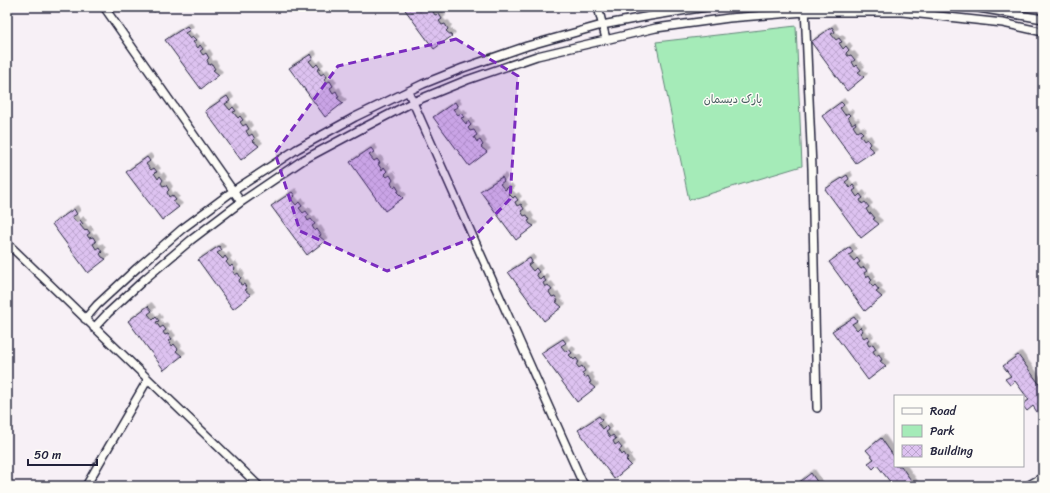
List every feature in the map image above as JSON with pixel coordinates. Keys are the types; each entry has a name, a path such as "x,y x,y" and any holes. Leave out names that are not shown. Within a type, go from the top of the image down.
{"street":[{"path":"104,7 241,202"},
{"path":"598,7 606,39"},
{"path":"85,319 137,268 182,230 233,191 297,149 355,117 408,91 463,68 520,48 602,25 706,7"},
{"path":"973,7 1043,19"},
{"path":"805,9 812,168 817,408"},
{"path":"94,328 146,278 191,240 241,202 303,160 413,102 467,80 537,56 656,28 805,9 902,12 1003,23 1043,32"},
{"path":"408,91 584,486"},
{"path":"7,243 259,486"},
{"path":"86,486 148,379"},
{"path":"1027,486 1043,477"}],"highlighted area":[{"path":"456,39 518,76 510,199 473,238 387,271 300,231 275,153 338,66"}],"green space":[{"name":"پارک دیسمان","path":"796,26 802,166 689,200 656,42"}],"building":[{"path":"150,7 160,7 154,12"},
{"path":"403,7 434,7 436,9 433,12 435,15 439,14 442,19 439,21 442,25 445,24 448,29 446,31 452,36 434,49"},
{"path":"543,7 552,7 547,12"},
{"path":"187,26 190,30 185,33 190,39 193,37 196,40 193,42 198,48 200,45 203,49 200,51 203,55 206,53 209,58 207,60 209,65 212,64 215,69 213,70 219,75 201,89 165,40"},
{"path":"832,27 835,32 831,34 836,40 839,38 842,42 839,43 843,49 846,46 849,50 846,53 848,56 851,55 855,60 852,62 855,67 857,65 861,70 858,72 864,77 847,91 811,42"},
{"path":"311,54 313,58 309,61 314,67 317,64 320,68 317,70 321,75 324,73 327,77 324,79 326,83 330,81 333,86 330,88 333,93 336,91 339,97 337,98 343,103 325,117 289,68"},
{"path":"227,96 230,101 225,104 230,110 233,107 236,111 233,112 238,118 240,116 243,120 240,122 243,126 246,124 249,129 246,131 249,136 252,134 255,139 253,141 259,146 241,160 205,111"},
{"path":"455,102 458,107 453,109 458,115 461,113 464,117 461,118 466,124 468,121 471,125 468,128 470,131 474,130 477,135 474,137 477,142 480,140 483,145 481,147 487,152 469,166 433,117"},
{"path":"841,102 844,105 840,108 845,115 848,113 850,115 848,117 852,124 855,122 856,124 853,126 857,132 860,130 863,133 860,135 864,141 867,139 870,144 868,146 874,151 856,163 822,116"},
{"path":"371,148 374,152 369,155 374,161 377,159 382,170 384,167 387,171 384,174 387,177 390,175 393,180 391,183 393,187 396,186 399,191 397,192 403,198 385,211 350,162"},
{"path":"147,157 150,161 146,164 151,170 154,168 157,172 154,173 158,179 160,176 163,180 161,183 163,186 166,185 169,190 167,192 169,197 172,195 176,200 173,202 179,207 162,220 126,172"},
{"path":"847,175 849,179 845,182 850,188 853,185 856,189 853,191 857,197 860,194 863,198 860,200 862,204 865,202 869,207 866,209 869,214 871,213 875,218 873,219 879,224 861,238 825,189"},
{"path":"502,177 504,181 500,184 505,190 508,187 511,191 508,193 513,198 515,196 518,200 515,202 517,206 521,204 524,209 521,211 524,216 527,215 530,220 528,221 534,226 516,240 480,191"},
{"path":"292,192 295,196 291,199 296,205 299,202 302,206 299,208 303,213 306,211 309,215 306,217 308,221 311,219 315,224 312,226 315,231 317,229 321,235 319,236 325,241 307,255 271,206"},
{"path":"74,209 77,214 72,217 77,223 80,220 83,224 80,225 85,231 87,229 90,233 87,235 89,238 93,237 96,242 93,244 96,249 99,247 102,252 100,254 106,259 88,273 52,224"},
{"path":"219,246 222,250 217,253 223,259 225,256 228,260 226,262 230,267 232,265 235,269 233,271 235,275 238,273 241,278 239,280 241,285 244,284 247,289 245,290 251,295 233,309 198,260"},
{"path":"850,247 853,252 849,255 854,261 857,258 860,262 857,264 861,269 864,267 867,271 864,273 866,277 869,275 872,280 870,282 873,287 875,285 879,290 876,292 882,297 865,311 829,262"},
{"path":"530,258 532,262 528,265 533,271 536,268 539,272 536,274 540,280 543,277 546,281 543,283 545,287 548,285 552,290 549,292 552,297 555,296 558,301 556,302 562,307 544,321 508,272"},
{"path":"148,306 152,311 148,314 153,320 156,317 159,321 156,322 160,328 163,326 166,330 163,332 165,335 168,334 172,339 169,341 172,346 174,344 178,349 176,351 182,356 164,370 128,321"},
{"path":"854,317 857,321 852,324 857,330 860,327 863,331 860,333 864,338 867,336 870,340 867,342 869,346 873,344 876,349 873,351 876,356 879,354 882,360 880,361 886,366 868,380 832,331"},
{"path":"563,339 566,343 561,346 566,352 569,349 572,353 569,355 574,360 576,358 579,362 576,364 579,368 582,366 585,371 582,373 585,378 588,376 591,382 589,383 595,388 577,402 541,353"},
{"path":"1018,355 1043,389 1043,412 1039,415 1033,406 1027,411 1024,407 1024,403 1029,400 1015,381 1010,385 1005,379 1011,376 1003,366"},
{"path":"599,416 602,420 598,423 603,429 606,426 609,430 606,432 610,437 613,435 616,439 613,441 615,445 618,443 622,448 619,450 622,455 624,453 628,459 626,460 631,465 614,479 578,430"},
{"path":"881,438 894,457 894,467 902,467 915,486 888,486 891,483 877,465 873,469 868,463 874,459 866,450"},
{"path":"811,473 820,486 796,485"}]}
